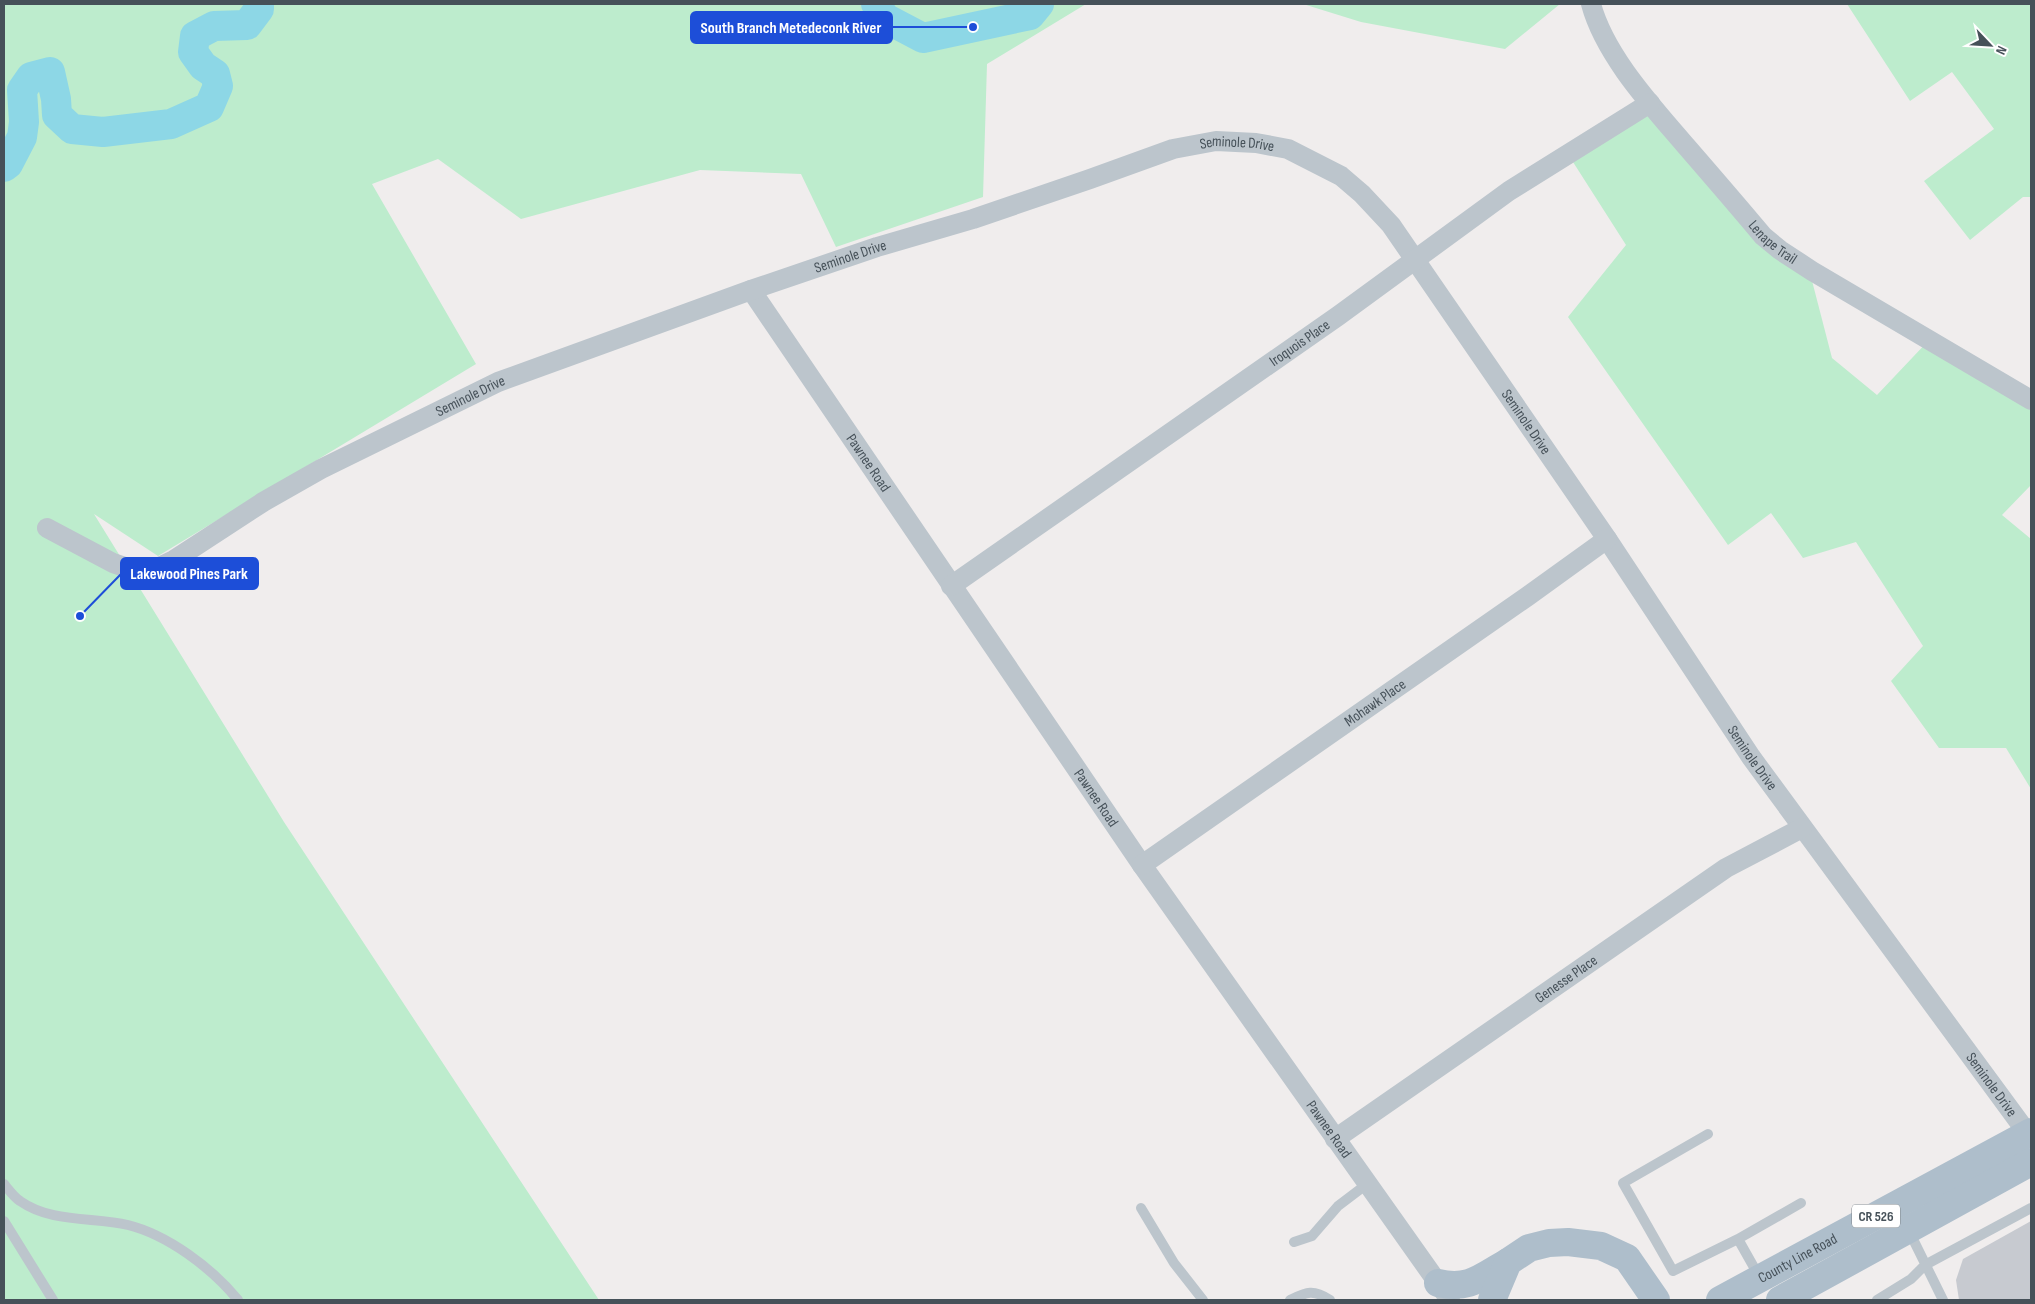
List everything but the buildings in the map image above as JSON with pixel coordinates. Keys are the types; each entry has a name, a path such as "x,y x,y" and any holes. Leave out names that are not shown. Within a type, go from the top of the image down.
{"main road":[{"name":"County Line Road","path":"1720,1300 2029,1133"},
{"name":"County Line Road","path":"1780,1300 2031,1162"},
{"path":"1444,1292 1452,1286 1467,1285 1529,1248 1548,1243 1568,1242 1600,1246 1627,1258 1656,1300"},
{"path":"1492,1300 1508,1262"}],"street":[{"name":"Lenape Trail","path":"1591,4 1594,16 1615,54 1650,103 1764,236 1780,250 1812,271 2031,400"},
{"name":"Iroquois Place","path":"951,586 1338,316 1509,191 1650,103"},
{"name":"Seminole Drive","path":"47,528 113,563 145,574 174,560 263,502 321,469 498,382 751,290 877,247 972,219 1090,179 1173,148 1216,141 1256,143 1288,148 1341,176 1362,194 1391,225 1607,539 1751,757 2029,1133"},
{"name":"Pawnee Road","path":"751,290 1142,865 1444,1292"},
{"name":"Mohawk Place","path":"1142,865 1607,539"},
{"name":"Genesse Place","path":"1335,1139 1726,868 1802,828"}],"lane":[{"path":"1708,1134 1623,1183 1673,1272 1738,1239 1801,1203"},
{"path":"4,1184 19,1201 34,1209 56,1215 128,1225 151,1233 198,1261 226,1285 238,1300"},
{"path":"1294,1242 1312,1236 1338,1206 1367,1184"},
{"path":"1141,1208 1174,1263 1203,1300"},
{"path":"1877,1300 1888,1296 1911,1279 1925,1265 2031,1208"},
{"path":"4,1221 53,1300"},
{"path":"1908,1230 1943,1300"},
{"path":"1738,1239 1761,1279"},
{"path":"1290,1300 1310,1292 1319,1293 1330,1300"}],"green space":[{"path":"4,4 1086,4 987,64 983,197 836,247 801,174 700,170 521,219 438,159 372,184 476,364 158,556 94,514 284,822 599,1300 4,1300"},
{"path":"1303,4 1560,4 1505,49 1361,22"},
{"path":"1847,4 2031,4 2031,197 2023,197 1970,240 1924,181 1994,129 1952,72 1910,101"},
{"path":"1648,115 1810,273 1832,358 1877,395 1930,339 2031,397 2031,485 2002,515 2031,539 2031,789 2006,748 1939,748 1891,681 1923,646 1856,542 1803,558 1771,513 1728,545 1568,317 1626,245 1573,162"}],"waterway":[{"path":"4,167 8,164 22,137 24,122 22,90 31,77 50,72 56,99 57,115 72,129 103,132 171,124 209,107 218,86 215,74 203,66 193,52 195,36 214,26 247,25 259,9 259,4"},
{"path":"876,4 885,18 923,38 1030,15 1039,4"}],"place":[{"name":"South Branch Metedeconk River","path":"973,27"},
{"name":"Lakewood Pines Park","path":"80,616"}]}
